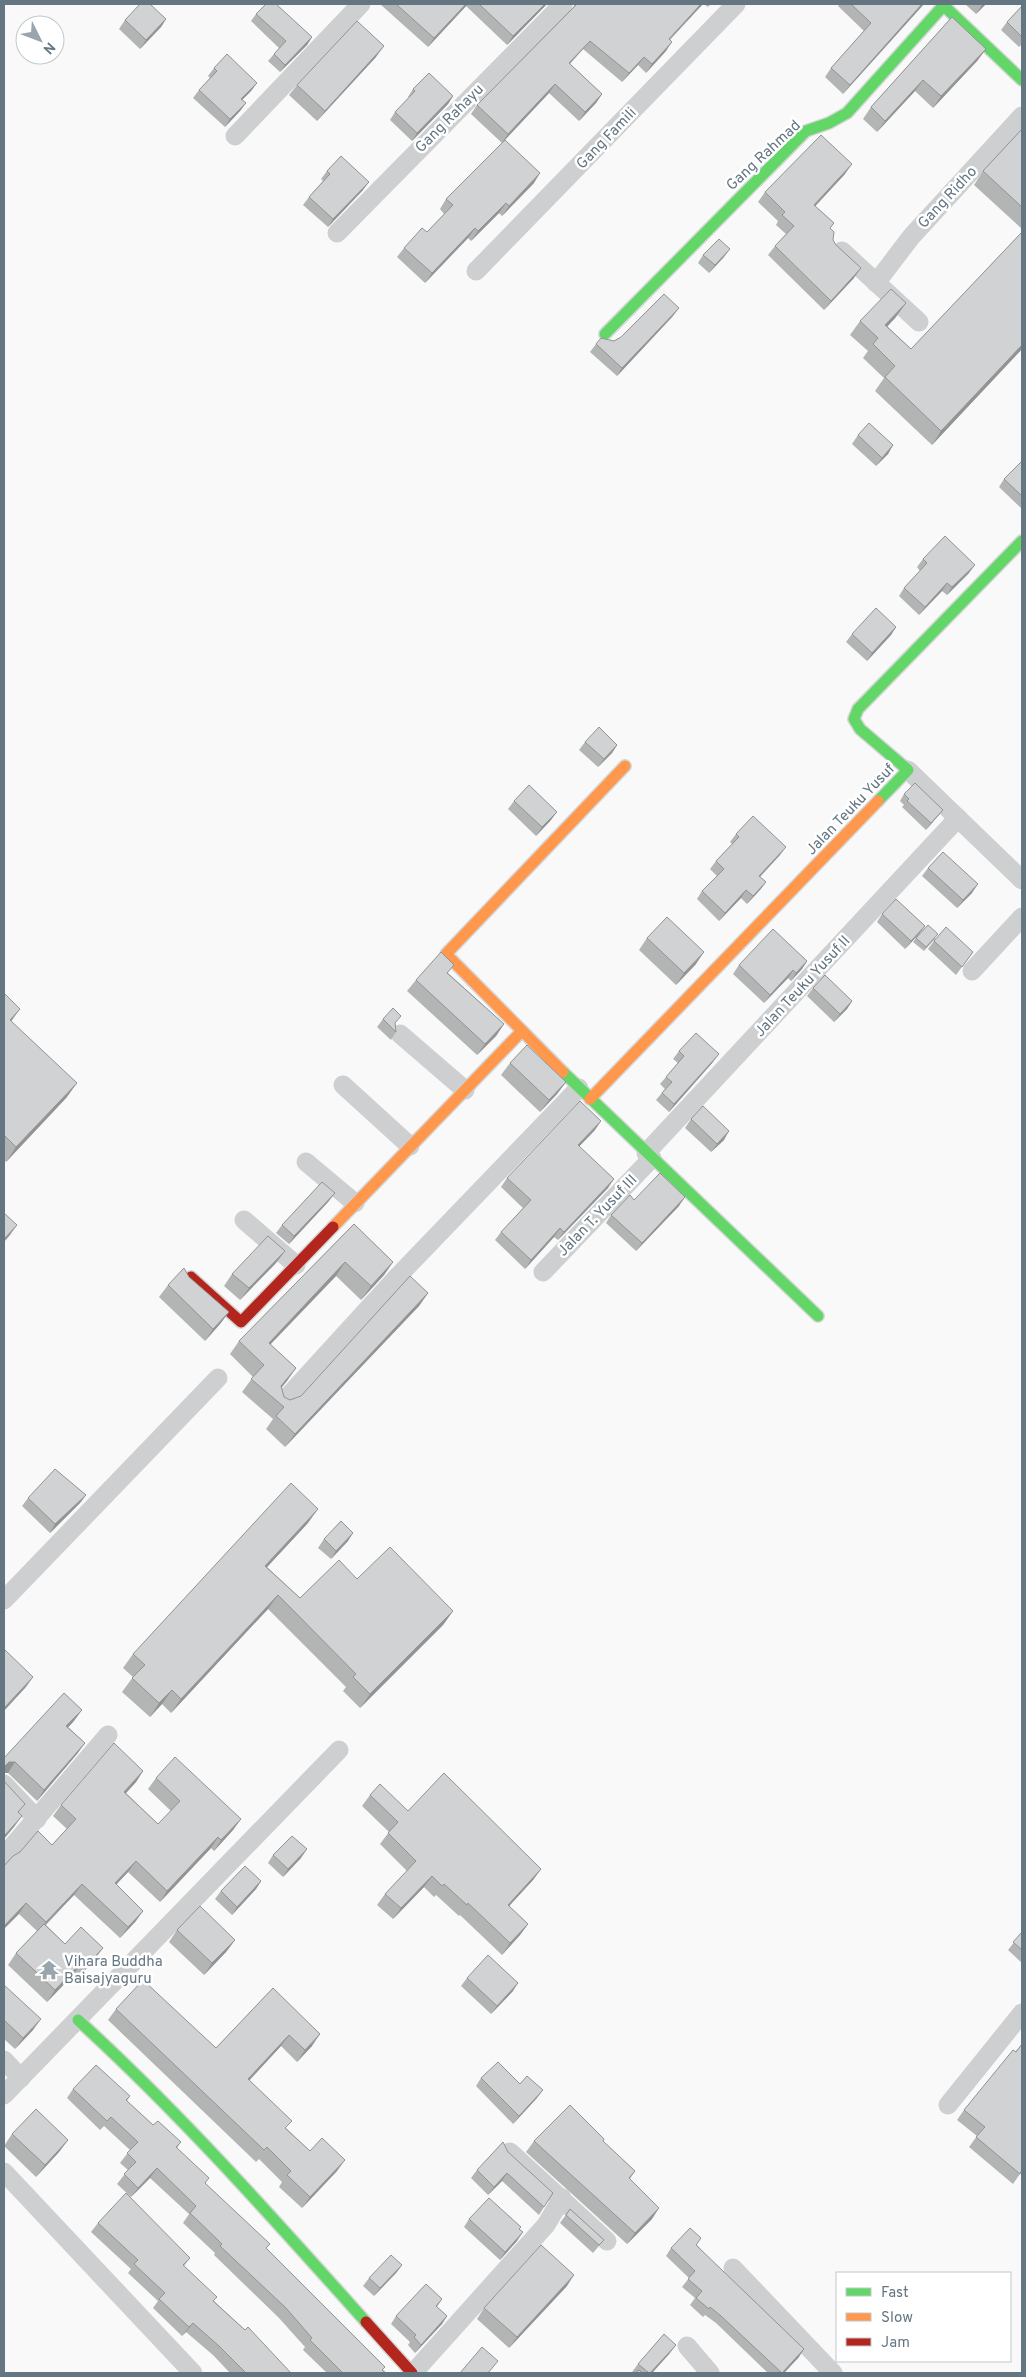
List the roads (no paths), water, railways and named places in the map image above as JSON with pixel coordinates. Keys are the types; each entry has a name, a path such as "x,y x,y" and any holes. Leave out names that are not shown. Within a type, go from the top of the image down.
{"street":[{"path":"235,136 361,4"},
{"name":"Gang Rahayu","path":"337,234 563,4"},
{"name":"Gang Famili","path":"476,271 736,4"},
{"path":"943,4 1022,80"},
{"name":"Gang Rahmad","path":"605,334 806,131 830,123 847,113 943,4"},
{"name":"Gang Ridho","path":"876,283 911,237 1022,116"},
{"path":"837,247 918,322"},
{"name":"Jalan Teuku Yusuf","path":"584,1093 908,770 860,729 854,719 855,715 869,697 1022,541"},
{"path":"625,766 446,954 584,1093 818,1316"},
{"path":"908,770 1022,880"},
{"name":"Jalan Teuku Yusuf II","path":"649,1156 958,818"},
{"path":"972,971 1022,917"},
{"path":"191,1277 241,1322 522,1031"},
{"path":"400,1034 465,1090"},
{"path":"343,1085 410,1146"},
{"path":"283,1402 398,1276 584,1093"},
{"name":"Jalan T. Yusuf III","path":"543,1272 649,1156"},
{"path":"306,1162 355,1203"},
{"path":"244,1220 296,1265"},
{"path":"4,1600 218,1378"},
{"path":"4,1856 38,1819 108,1735"},
{"path":"4,2095 339,1750"},
{"path":"4,1784 38,1819"},
{"path":"948,2105 1022,2013"},
{"path":"78,2020 119,2056 179,2116 412,2373 546,2225 562,2198"},
{"path":"4,2060 20,2078"},
{"path":"510,2152 606,2240"},
{"path":"4,2172 194,2373"},
{"path":"733,2268 833,2373"},
{"path":"687,2346 710,2373"}],"place":[{"name":"Vihara Buddha Baisajyaguru","path":"49,1970"}]}
